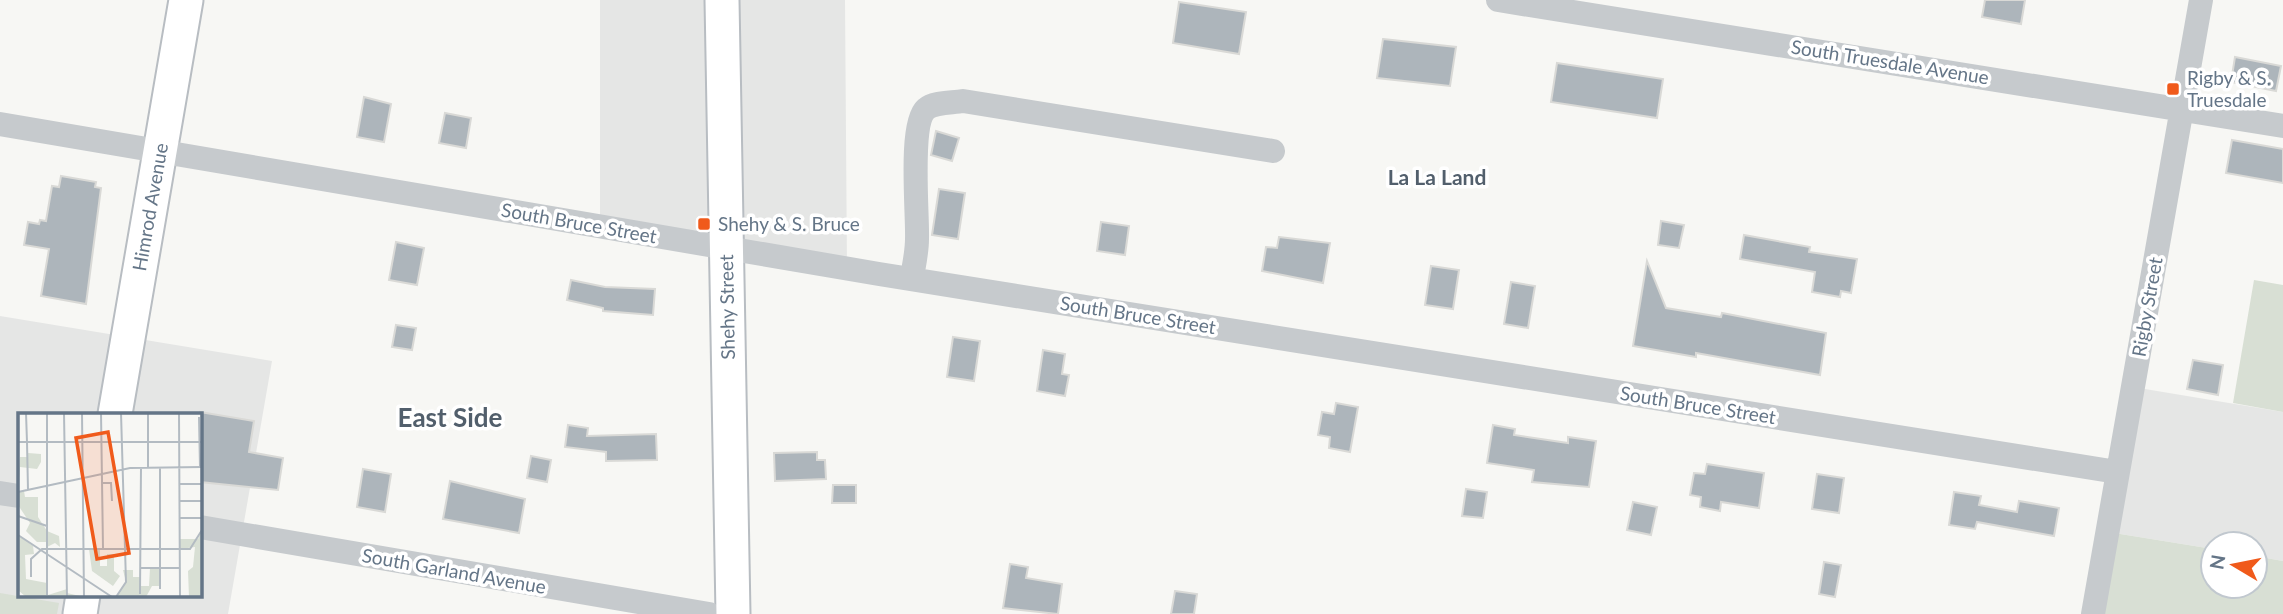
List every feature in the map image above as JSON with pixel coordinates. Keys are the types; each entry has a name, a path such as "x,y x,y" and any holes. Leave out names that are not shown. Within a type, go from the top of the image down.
{"street":[{"name":"Himrod Avenue","path":"115,413 186,0"},
{"name":"Shehy Street","path":"722,0 733,614"},
{"name":"South Truesdale Avenue","path":"1498,0 2283,126"},
{"name":"Rigby Street","path":"2093,614 2201,0"},
{"path":"912,277 917,243 917,138 920,118 926,109 939,104 963,102 1273,151"},
{"name":"South Bruce Street","path":"0,124 726,248 2117,472"},
{"path":"0,493 18,496"},
{"name":"South Garland Avenue","path":"201,527 709,614"},
{"path":"80,614 83,596"}],"shaded area":[{"path":"600,0 845,0 847,269 600,227"},
{"path":"2254,280 2283,285 2283,412 2233,403"},
{"path":"0,316 272,361 228,614 0,614"},
{"path":"2133,387 2283,412 2283,561 2269,558 2269,530 2199,530 2199,547 2108,532"},
{"path":"2108,532 2199,547 2199,600 2269,600 2269,558 2283,561 2283,614 2093,614"},
{"path":"0,593 59,603 57,614 0,614"}],"building":[{"path":"1985,0 2025,0 2021,24 1982,17"},
{"path":"1179,2 1246,12 1239,54 1173,43"},
{"path":"1383,39 1456,47 1450,86 1377,78"},
{"path":"2235,57 2281,66 2276,91 2231,82"},
{"path":"1557,63 1663,79 1657,118 1551,102"},
{"path":"364,97 391,104 384,142 357,137"},
{"path":"445,113 471,118 466,148 439,143"},
{"path":"936,131 959,138 952,161 931,155"},
{"path":"2232,140 2283,149 2283,183 2226,173"},
{"path":"61,176 96,182 95,187 101,188 86,304 41,296 49,249 24,245 28,222 39,224 40,220 46,221 52,186 59,187"},
{"path":"939,189 965,193 958,239 932,235"},
{"path":"1661,221 1684,225 1679,248 1658,245"},
{"path":"1101,222 1129,226 1125,255 1097,251"},
{"path":"1744,235 1810,247 1809,252 1857,259 1851,293 1841,291 1840,297 1812,292 1815,272 1740,259"},
{"path":"1279,237 1330,243 1323,283 1262,271 1266,247 1277,248"},
{"path":"396,242 424,248 417,285 389,280"},
{"path":"1647,261 1666,308 1721,317 1722,313 1826,333 1820,375 1696,353 1696,357 1633,346"},
{"path":"1431,266 1459,270 1453,309 1425,305"},
{"path":"571,280 605,287 655,289 653,315 603,311 603,308 567,300"},
{"path":"1511,282 1535,286 1528,328 1504,324"},
{"path":"396,325 416,328 412,350 392,347"},
{"path":"953,337 980,341 974,381 947,377"},
{"path":"1043,350 1065,354 1062,374 1069,375 1065,396 1037,391"},
{"path":"2193,360 2223,365 2218,395 2187,389"},
{"path":"1336,403 1358,407 1350,452 1329,448 1330,437 1318,435 1322,412 1334,414"},
{"path":"200,413 254,421 249,452 283,458 278,490 201,482"},
{"path":"568,425 588,428 587,436 656,434 657,460 606,461 606,452 565,447"},
{"path":"1493,425 1515,429 1514,435 1568,443 1568,437 1596,441 1589,487 1532,482 1534,470 1487,463"},
{"path":"817,452 817,460 825,460 826,479 775,481 774,453"},
{"path":"531,456 551,460 547,482 527,478"},
{"path":"1707,464 1764,473 1759,508 1721,502 1720,511 1700,507 1701,497 1690,495 1694,473 1705,474"},
{"path":"363,469 391,474 385,512 357,507"},
{"path":"1817,474 1844,478 1839,513 1812,509"},
{"path":"450,481 525,499 519,533 443,519"},
{"path":"833,485 856,485 856,503 832,503"},
{"path":"1466,489 1487,492 1483,518 1462,516"},
{"path":"1954,492 1981,496 1979,505 2017,512 2019,501 2059,508 2054,536 1977,522 1975,529 1949,525"},
{"path":"1633,502 1657,507 1651,535 1627,530"},
{"path":"1824,562 1841,565 1835,597 1819,594"},
{"path":"1010,564 1028,567 1026,578 1062,584 1058,614 1003,608"},
{"path":"1175,591 1197,594 1194,614 1171,614"}],"place":[{"name":"Rigby & S. Truesdale","path":"2173,89"},
{"name":"Shehy & S. Bruce","path":"704,224"}],"district":[{"name":"La La Land","path":"1437,178"},
{"name":"East Side","path":"450,418"}]}
